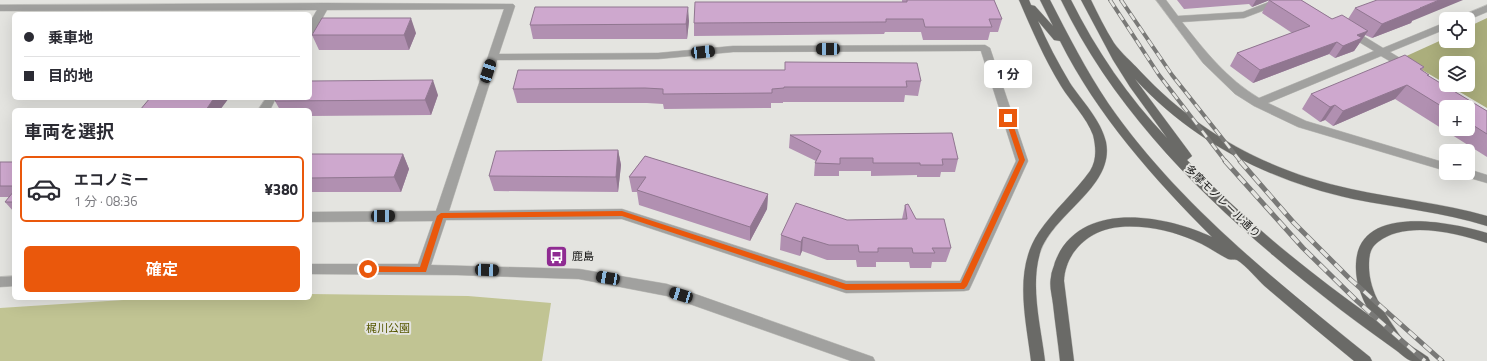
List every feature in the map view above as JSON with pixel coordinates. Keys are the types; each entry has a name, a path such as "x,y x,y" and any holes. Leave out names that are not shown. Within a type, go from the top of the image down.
{"main road":[{"path":"1024,0 1068,49"},
{"path":"1024,0 1045,49 1066,85 1096,129 1100,137 1101,154 1099,166 1091,178 1043,236 1035,251 1030,266 1030,282 1038,361"},
{"path":"1045,0 1068,49 1090,85 1126,135 1158,174 1189,208 1257,271 1365,361"},
{"name":"多摩モノレール通り","path":"1066,0 1090,47 1115,82 1178,158 1220,200 1282,256 1332,296 1423,361"},
{"path":"1086,0 1134,85 1220,200"},
{"path":"1112,46 1146,84 1179,114 1203,132 1264,165 1306,182 1348,194 1443,209 1470,215 1487,221"},
{"path":"1067,361 1057,275 1061,260 1070,245 1086,232 1102,225 1120,222 1140,222 1161,225 1193,234 1212,243 1257,271"},
{"path":"1401,346 1384,324 1368,295 1362,275 1362,259 1366,245 1390,228 1408,226 1429,225 1450,228 1474,233 1487,238"}],"street":[{"path":"1161,0 1207,61 1240,91 1258,103 1302,124 1439,165"},
{"path":"1176,19 1244,15 1283,0"},
{"path":"0,8 511,3 423,270"},
{"path":"312,27 324,6"},
{"path":"1475,13 1487,8"},
{"path":"1337,24 1420,75"},
{"path":"1258,103 1439,28"},
{"path":"312,217 622,214 846,287 964,286 1022,160 985,48 734,49 658,56 493,57"},
{"path":"1475,175 1487,179"},
{"path":"312,269 546,271 579,274 622,281 667,290 868,361"},
{"path":"0,282 12,281"}],"green space":[{"path":"1487,18 1487,108 1460,92 1475,92 1475,56 1439,56 1439,80 1402,58 1439,41 1439,48 1475,48 1475,24"},
{"name":"梶川公園","path":"312,294 468,296 551,303 542,361 0,361 0,308 123,300 312,300"}],"building":[{"path":"907,0 994,0 1002,19 989,19 992,27 925,27 923,19 886,19 886,22 694,23 695,2 907,2"},
{"path":"1269,0 1301,0 1332,19 1342,15 1368,31 1357,35 1362,38 1343,46 1337,42 1260,70 1237,53 1310,26"},
{"path":"1377,0 1439,0 1382,24 1355,8"},
{"path":"535,7 688,7 686,24 530,25"},
{"path":"322,18 411,18 404,35 312,35"},
{"path":"1405,55 1424,67 1420,69 1439,82 1439,92 1455,92 1469,100 1439,100 1439,105 1407,85 1343,111 1335,105 1330,107 1311,94"},
{"path":"785,62 917,63 921,81 906,81 907,87 784,87 772,89 772,93 663,94 663,89 645,88 513,89 518,70 785,70"},
{"path":"433,80 425,100 275,101 312,100 312,81"},
{"path":"148,100 213,100 207,108 142,108"},
{"path":"1475,104 1487,111 1487,134 1475,126"},
{"path":"952,133 958,159 942,159 943,165 920,165 920,163 873,163 873,158 840,158 840,164 815,163 821,151 790,135"},
{"path":"618,150 616,177 489,176 496,151"},
{"path":"312,154 403,154 394,177 312,178"},
{"path":"645,156 768,194 750,227 637,190 646,177 629,177"},
{"path":"0,162 12,162 12,186 0,186"},
{"path":"12,193 12,202 5,202"},
{"path":"796,203 847,220 907,219 905,205 908,204 916,219 944,219 951,248 932,248 935,253 913,253 912,248 878,248 878,252 859,252 858,245 829,245 803,237 801,242 781,235"}],"railway":[{"path":"1110,0 1159,75 1226,162"},
{"path":"1121,0 1172,75 1241,162"},
{"path":"1225,161 1303,248 1357,301 1425,361"},
{"path":"1240,161 1294,223 1349,278 1442,361"}],"place":[{"name":"鹿島","path":"557,256"}],"route":[{"path":"368,269 423,270 441,216 622,214 846,287 964,286 1022,160 1008,118"}]}
